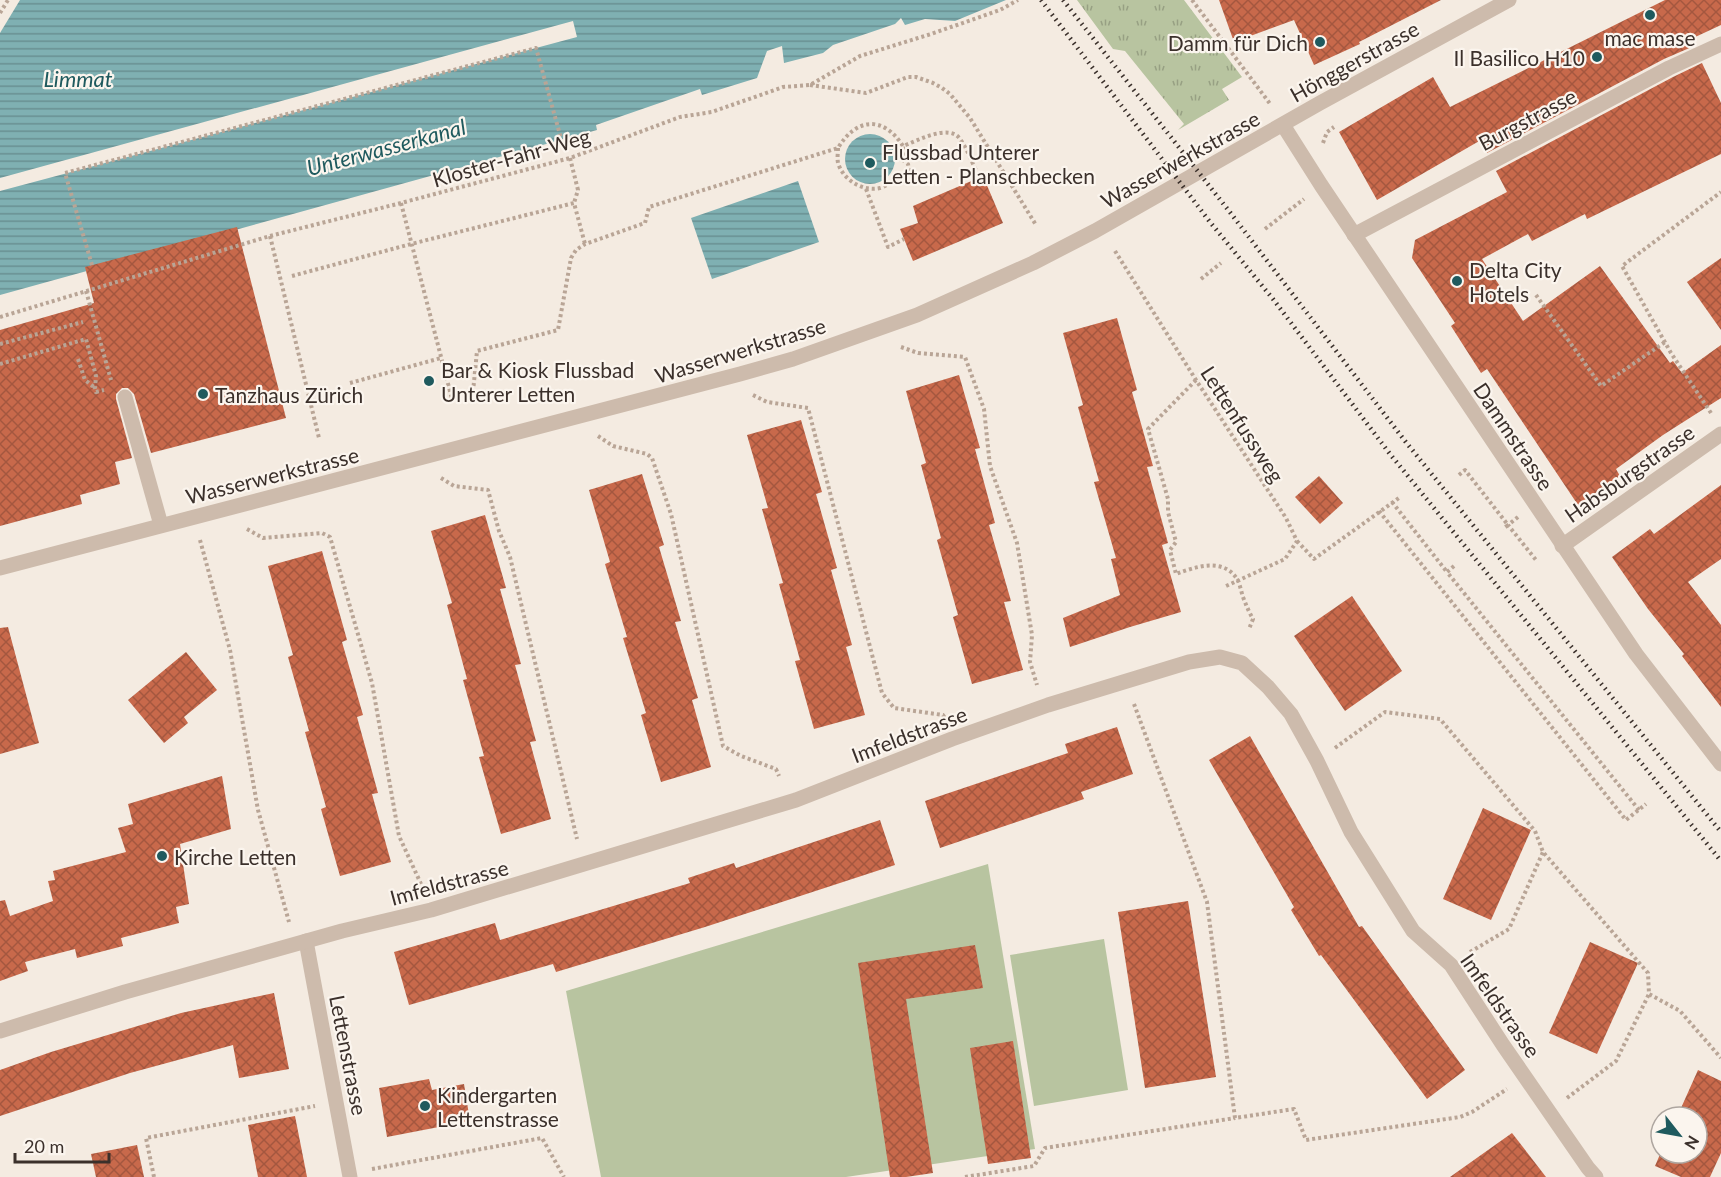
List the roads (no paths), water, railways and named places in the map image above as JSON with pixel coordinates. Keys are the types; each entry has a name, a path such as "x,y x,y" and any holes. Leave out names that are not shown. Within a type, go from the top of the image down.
{"street":[{"name":"Hönggerstrasse","path":"1283,125 1509,0"},
{"name":"Burgstrasse","path":"1354,235 1639,84 1721,44"},
{"name":"Dammstrasse","path":"1283,125 1562,546 1642,662 1721,764"},
{"name":"Wasserwerkstrasse","path":"0,568 657,397 772,365 863,335 957,298 1064,248 1283,125"},
{"path":"117,389 161,525"},
{"name":"Habsburgstrasse","path":"1562,546 1721,434"},
{"name":"Imfeldstrasse","path":"0,1031 125,992 306,941 431,910 796,801 952,739 1048,705 1189,662 1220,657 1242,663 1268,687 1291,714 1317,761 1351,832 1413,931 1450,965 1591,1174"},
{"name":"Lettenstrasse","path":"306,941 350,1177"}],"water":[{"name":"Limmat","path":"0,0 1006,0 955,21 925,19 905,25 901,18 895,24 833,45 823,53 784,63 782,46 767,51 757,78 702,95 700,89 596,125 597,130 0,295 0,191 577,37 573,21 0,178"},
{"name":"Flussbad Unterer Letten - Planschbecken","path":"865,134 875,134 888,141 895,154 895,164 888,177 875,184 865,184 856,180 849,173 845,164 845,154 849,145 856,138"},
{"path":"798,181 819,242 712,279 691,218"}],"railway":[{"path":"1041,0 1390,454 1721,861"},
{"path":"1063,0 1229,211 1405,441 1721,832"}],"place":[{"name":"mac mase","path":"1650,15"},
{"name":"Damm für Dich","path":"1320,42"},
{"name":"Il Basilico H10","path":"1597,57"},
{"name":"Flussbad Unterer Letten - Planschbecken","path":"870,163"},
{"name":"Delta City Hotels","path":"1457,281"},
{"name":"Bar & Kiosk Flussbad Unterer Letten","path":"429,381"},
{"name":"Tanzhaus Zürich","path":"203,394"},
{"name":"Kirche Letten","path":"162,856"},
{"name":"Kindergarten Lettenstrasse","path":"425,1106"}],"water label":[{"name":"Unterwasserkanal","path":"386,147"}]}
